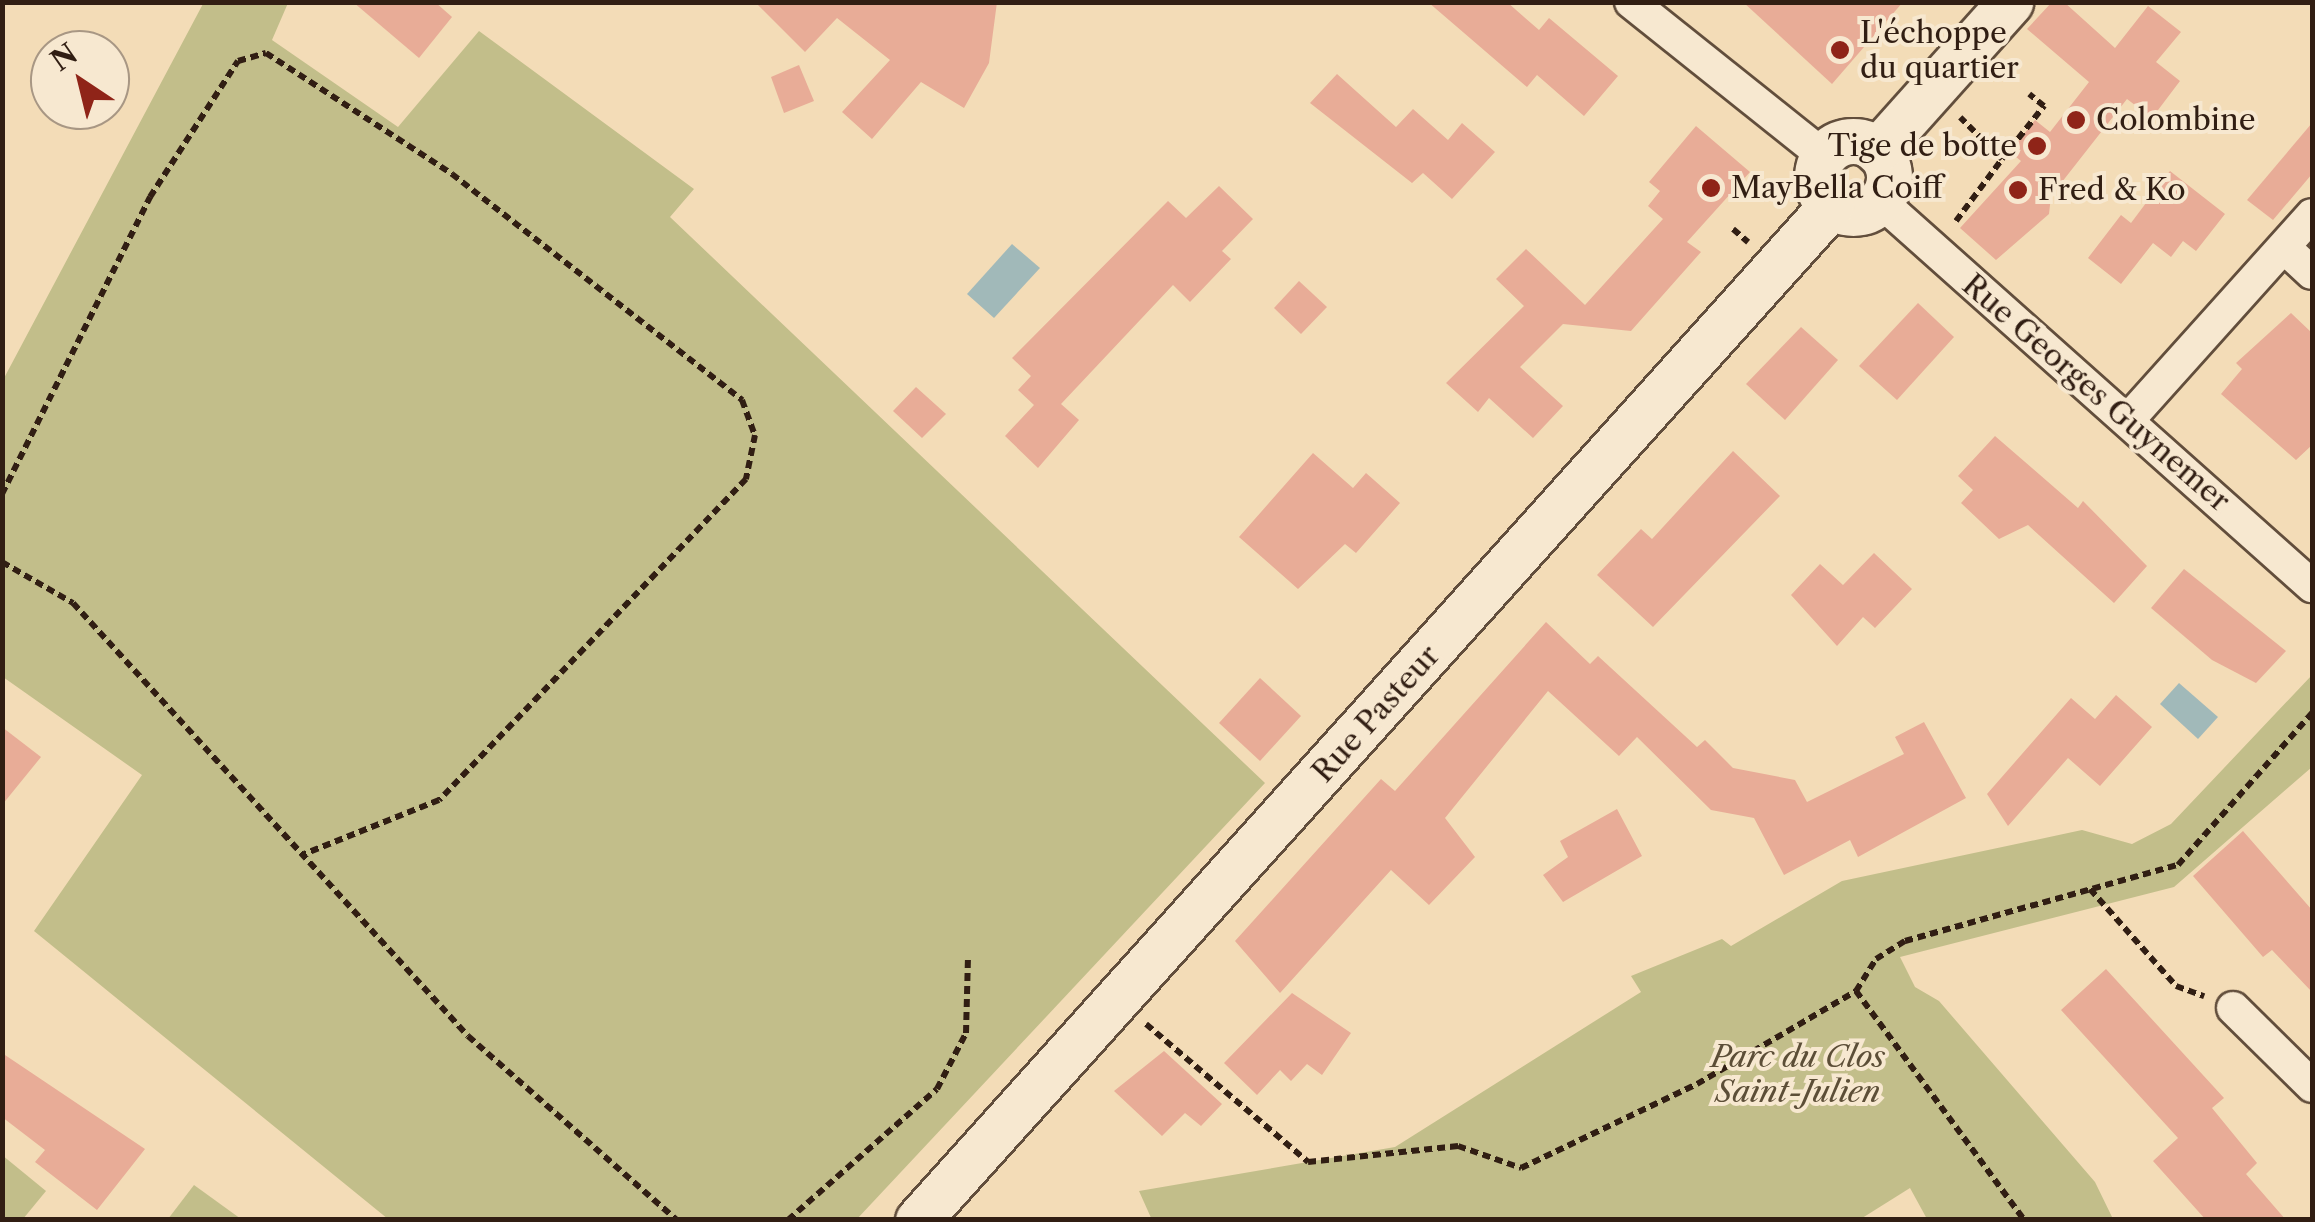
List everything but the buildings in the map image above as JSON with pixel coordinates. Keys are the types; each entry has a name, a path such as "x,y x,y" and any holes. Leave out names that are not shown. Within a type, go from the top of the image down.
{"street":[{"path":"1631,2 1824,156"},
{"path":"1877,151 2010,2"},
{"path":"1846,142 1877,151 1889,178 1880,202 1854,214 1831,206 1816,177 1824,156 1846,142"},
{"name":"Rue Georges Guynemer","path":"1880,202 2312,586"},
{"name":"Rue Pasteur","path":"918,1220 1831,206"},
{"path":"2128,420 2312,215"},
{"path":"2286,248 2312,273"},
{"path":"2234,1008 2312,1086"}],"path":[{"path":"2,494 150,197 238,61 266,53 452,174 742,400 755,435 746,480 439,800 304,854"},
{"path":"1955,222 2044,106 2029,94"},
{"path":"1948,106 2002,159"},
{"path":"2,562 73,603 468,1036 677,1220"},
{"path":"1126,992 1140,1018 1308,1162 1458,1146 1521,1168 1697,1084 1856,992 1876,959 1905,941 2178,865 2312,713"},
{"path":"2090,890 2176,986 2234,1008"},
{"path":"788,1220 937,1089 966,1033 968,956"},
{"path":"1856,992 2024,1220"}],"green space":[{"path":"204,2 288,3 272,40 398,127 479,31 694,189 670,217 1265,783 857,1219 388,1219 34,931 142,775 3,677 3,380"},
{"name":"Parc du Clos Saint-Julien","path":"2312,675 2312,767 2174,887 1900,957 1915,987 1939,1001 2095,1182 2113,1219 1927,1219 1910,1188 1859,1220 1152,1220 1139,1191 1395,1147 1641,992 1631,976 1722,939 1731,946 1842,881 2082,830 2132,844 2171,824"},
{"path":"2,1155 46,1191 23,1219 3,1219"},
{"path":"194,1185 241,1219 168,1219"}],"water":[{"path":"1012,244 1040,268 994,318 967,294"},
{"path":"2179,683 2218,717 2198,739 2160,704"}],"place":[{"name":"L'échoppe du quartier","path":"1840,50"},
{"name":"Colombine","path":"2076,120"},
{"name":"Tige de botte","path":"2037,146"},
{"name":"MayBella Coiff","path":"1711,188"},
{"name":"Fred & Ko","path":"2018,190"}]}
